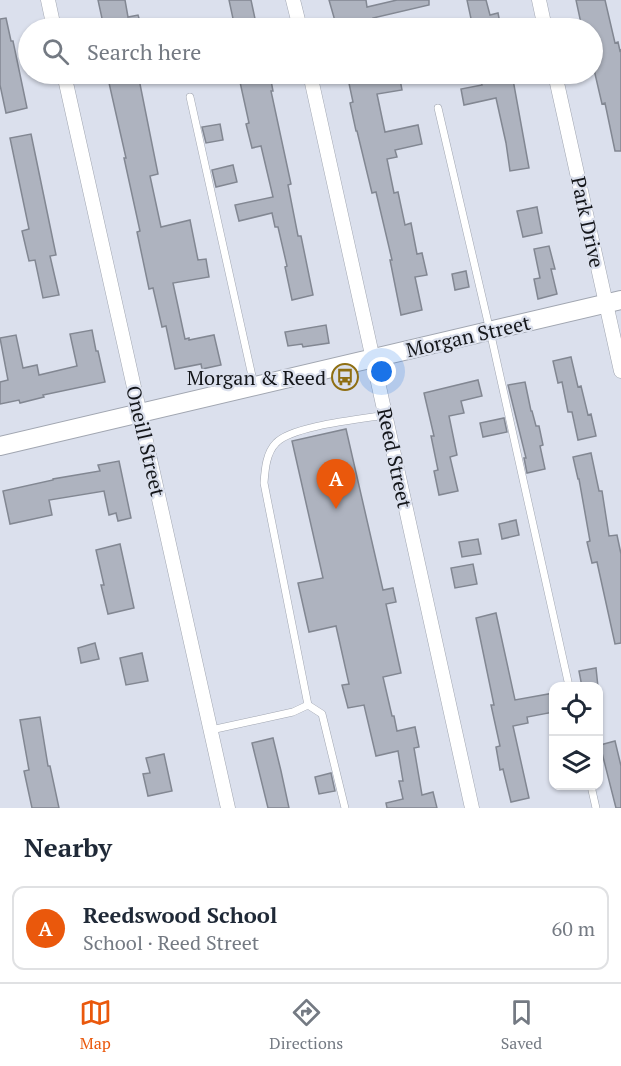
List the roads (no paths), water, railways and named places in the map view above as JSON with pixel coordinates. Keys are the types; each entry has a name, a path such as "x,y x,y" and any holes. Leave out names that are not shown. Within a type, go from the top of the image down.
{"street":[{"path":"48,0 52,18"},
{"path":"293,0 298,18"},
{"path":"539,0 543,18"},
{"name":"Oneill Street","path":"66,84 228,808"},
{"name":"Reed Street","path":"312,84 472,808"},
{"name":"Park Drive","path":"558,84 614,302 621,371"},
{"name":"Morgan Street","path":"0,446 614,302"}],"lane":[{"path":"190,97 254,386"},
{"path":"438,108 568,682"},
{"path":"345,808 322,714 308,705 264,483 266,464 275,444 285,436 303,430 386,414"},
{"path":"211,730 293,712 308,705"},
{"path":"592,790 596,808"}],"place":[{"name":"Morgan & Reed","path":"345,377"},
{"name":"Reedswood School","path":"336,509"}]}
